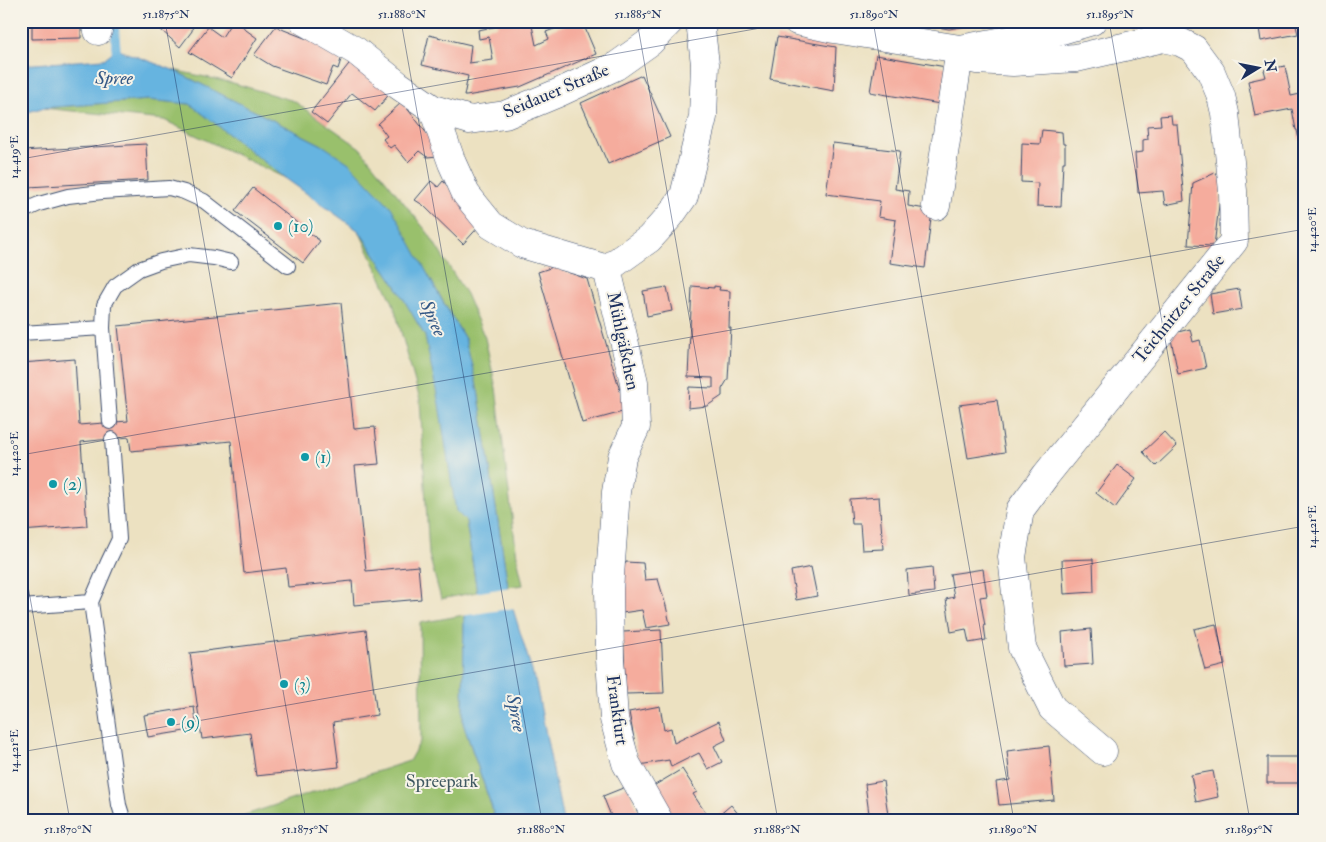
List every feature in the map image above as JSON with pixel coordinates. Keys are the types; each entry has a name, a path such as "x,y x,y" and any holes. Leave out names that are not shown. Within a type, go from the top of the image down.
{"street":[{"name":"Seidauer Straße","path":"304,21 356,51 398,85 433,109 470,120 505,115 616,66 650,42 670,21"},
{"name":"Mühlgäßchen","path":"607,269 649,239 670,216 684,196 703,117 705,64 700,21"},
{"name":"Teichnitzer Straße","path":"797,21 836,25 960,49 1058,31 1092,21"},
{"name":"Teichnitzer Straße","path":"960,49 976,60 1013,62 1076,58 1163,38 1180,42 1194,49 1211,72 1221,96 1225,114 1233,191 1234,241 1020,510 1012,557 1022,648 1052,708 1103,751"},
{"path":"936,206 960,49"},
{"name":"Mühlgäßchen","path":"433,109 466,194 491,225 522,244 607,269"},
{"name":"Mühlgäßchen","path":"607,269 634,382 636,426 622,457 616,492 609,590"},
{"name":"Frankfurt","path":"609,590 610,659 614,719 626,763 659,821"}],"lane":[{"path":"21,212 39,204 68,196 169,188 204,201 288,266"},
{"path":"110,422 102,328 104,305 114,286 139,269 161,261 189,255 231,262"},
{"path":"21,333 102,328"},
{"path":"112,438 120,539 91,602 119,805 124,821"},
{"path":"21,607 91,602"}],"green space":[{"path":"173,70 233,83 294,101 360,148 428,233 466,294 485,338 496,388 517,557 523,585 508,587 478,390 465,339 425,270 322,145"},
{"path":"148,100 190,104 285,178 164,120 42,108"},
{"path":"359,231 396,286 425,336 466,521 477,592 441,599 429,555 420,400 393,303"},
{"name":"Spreepark","path":"464,615 463,723 492,808 494,821 227,821 409,761 421,740 420,623"}],"water":[{"name":"Spree","path":"116,49 173,70 322,145 349,163 391,207 465,339 478,390 508,587 536,684 563,821 494,821 492,808 463,723 464,615 477,592 466,521 456,511 439,404 425,336 396,286 359,231 285,178 190,104 148,100 42,108 21,114 21,65 104,59"}],"pier":[{"path":"511,587 515,608 461,616 474,593"}],"building":[{"path":"32,21 81,21 81,38 32,39"},
{"path":"171,21 193,21 192,31 180,47 161,30"},
{"path":"223,21 238,21 257,38 232,78 189,52 208,27 222,37 229,26"},
{"path":"496,21 531,21 536,45 549,39 546,32 575,21 582,21 596,54 520,87 466,96 464,96 468,76 422,65 429,35 471,45 469,63 493,60 489,37 479,39 478,30 498,26"},
{"path":"905,21 991,21 991,22 949,29"},
{"path":"1258,21 1295,21 1298,34 1261,41"},
{"path":"276,26 343,53 338,69 333,67 326,85 272,66 254,55"},
{"path":"777,37 836,47 834,91 770,79"},
{"path":"876,55 946,67 940,104 870,92"},
{"path":"352,60 392,91 375,111 352,93 327,124 311,112"},
{"path":"1285,66 1291,96 1305,93 1305,139 1299,140 1292,109 1255,116 1248,81 1266,77 1264,70"},
{"path":"642,75 670,137 608,164 581,103"},
{"path":"402,102 432,140 438,156 427,157 419,151 408,162 394,145 390,148 383,139 387,136 378,124"},
{"path":"1171,115 1172,124 1177,124 1184,201 1165,205 1163,191 1138,193 1135,153 1143,152 1143,140 1148,139 1147,126 1161,125 1160,116"},
{"path":"1042,130 1062,132 1063,144 1065,144 1061,207 1037,206 1038,183 1021,182 1022,143 1040,144"},
{"path":"833,143 900,151 895,189 909,191 908,206 932,210 925,268 890,263 896,220 878,217 880,201 826,194"},
{"path":"146,144 148,180 28,187 21,191 21,151"},
{"path":"1215,173 1222,181 1214,246 1188,245 1193,183"},
{"path":"431,181 438,187 443,181 482,223 463,244 423,205 415,200"},
{"name":"(10)","path":"253,188 320,241 303,263 235,211"},
{"path":"553,267 587,279 626,411 582,423 538,272"},
{"path":"692,286 714,288 714,286 720,287 719,290 730,291 729,328 731,328 728,379 722,389 722,396 707,406 688,408 689,387 713,388 713,378 688,377"},
{"path":"667,287 672,311 647,316 643,291"},
{"path":"1239,289 1242,309 1213,314 1210,294"},
{"name":"(1)","path":"341,303 354,429 375,427 379,464 355,466 366,571 418,566 421,599 354,605 352,581 288,587 286,568 244,573 231,441 131,451 129,437 81,442 87,526 21,531 21,363 75,359 79,425 128,421 118,326"},
{"path":"1190,329 1193,342 1200,340 1206,368 1178,374 1170,334"},
{"path":"997,400 1005,452 968,458 959,405"},
{"path":"1164,432 1177,446 1156,466 1143,452"},
{"path":"1117,465 1136,479 1115,508 1096,493"},
{"path":"879,497 883,549 862,550 860,524 852,524 850,499"},
{"path":"1093,559 1094,592 1064,594 1062,560"},
{"path":"626,562 643,563 645,580 658,579 670,624 646,628 642,610 622,613 618,577"},
{"path":"811,567 817,596 796,600 791,571"},
{"path":"932,567 934,592 909,595 907,570"},
{"path":"983,569 987,596 980,597 986,640 969,643 966,629 951,632 946,599 954,597 950,574"},
{"path":"1216,624 1225,665 1205,670 1194,629"},
{"path":"1091,629 1093,664 1064,666 1062,632"},
{"name":"(3)","path":"366,630 377,715 333,722 339,767 256,776 250,733 202,739 190,653"},
{"path":"661,630 664,693 626,694 623,632"},
{"path":"660,706 664,730 671,728 674,743 719,721 726,740 714,746 722,762 708,769 699,753 671,767 669,760 639,765 629,712"},
{"name":"(9)","path":"194,707 197,729 148,737 144,715"},
{"path":"1049,746 1054,800 999,805 996,782 1010,780 1007,751"},
{"path":"1267,757 1299,757 1299,783 1267,783"},
{"path":"682,769 697,792 693,794 709,818 706,821 672,821 650,788"},
{"path":"1213,771 1218,797 1196,802 1191,775"},
{"path":"883,781 889,821 870,821 865,784"},
{"path":"628,786 642,821 613,821 603,796"},
{"path":"731,805 744,821 712,821"}],"waterway":[{"name":"Spree","path":"114,21 117,61"}],"place":[{"name":"(10)","path":"278,226"},
{"name":"(1)","path":"305,457"},
{"name":"(2)","path":"53,484"},
{"name":"(3)","path":"284,684"},
{"name":"(9)","path":"171,722"}]}
